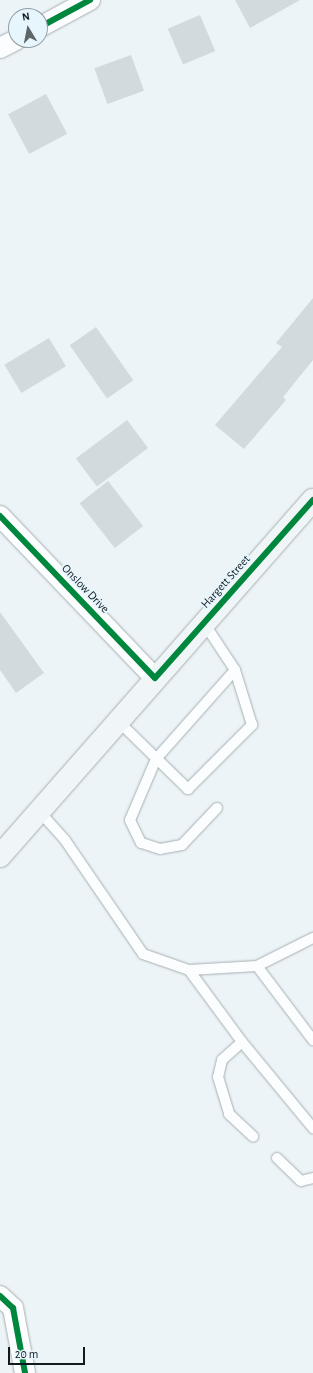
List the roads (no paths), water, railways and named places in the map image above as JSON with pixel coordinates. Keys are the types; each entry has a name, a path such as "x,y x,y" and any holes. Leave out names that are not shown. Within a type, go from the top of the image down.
{"main road":[{"name":"Hargett Street","path":"0,856 313,500"}],"street":[{"path":"48,23 90,0"},
{"name":"Onslow Drive","path":"0,516 155,678"},
{"path":"0,1296 13,1308 24,1373"}],"lane":[{"path":"118,721 188,789 252,725 235,670 204,623"},
{"path":"217,808 182,845 160,849 141,843 130,820 156,759 235,670"},
{"path":"39,811 65,840 143,954 189,970 257,966 313,938"},
{"path":"257,966 313,1040"},
{"path":"189,970 242,1042 313,1128"},
{"path":"242,1042 222,1060 218,1077 229,1114 253,1136"},
{"path":"277,1158 301,1181 313,1178"}]}
